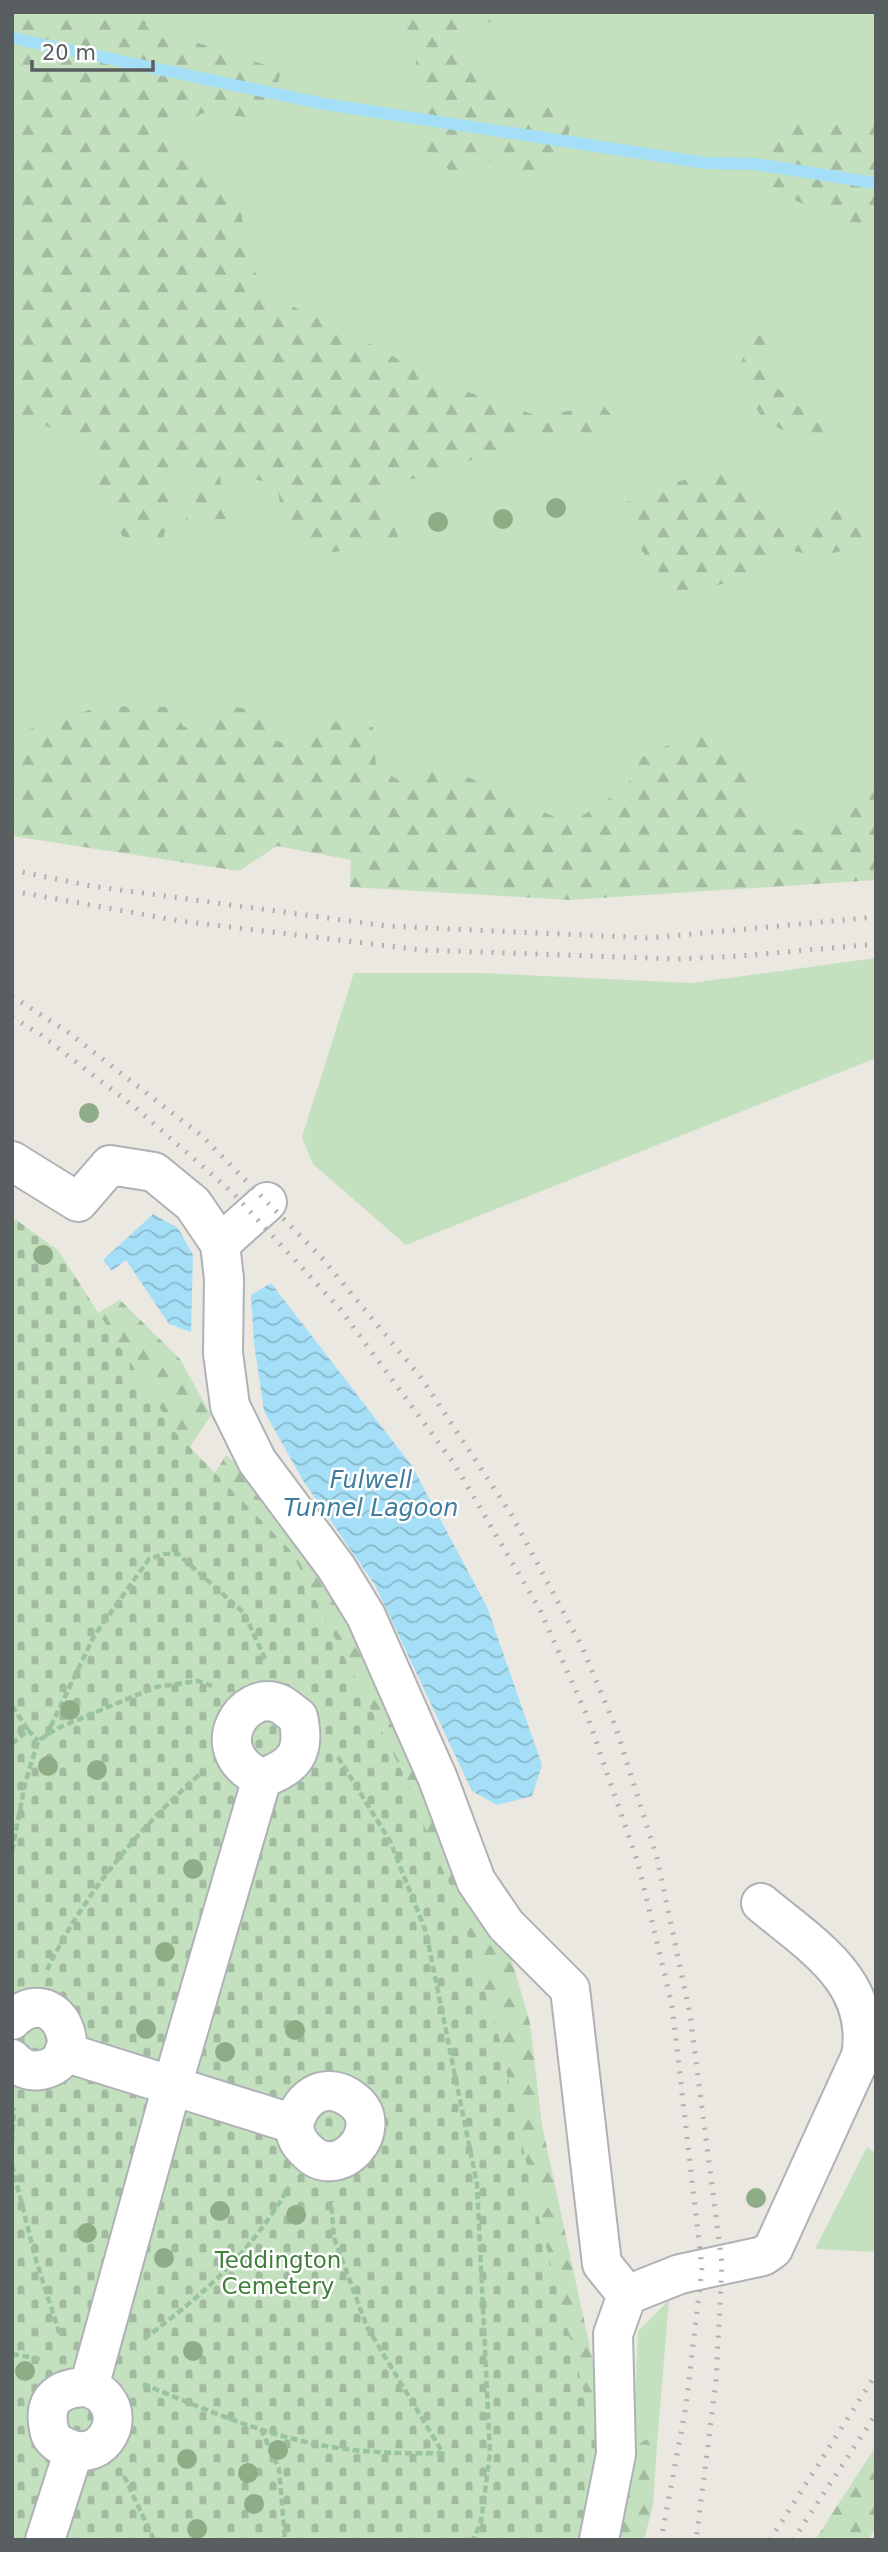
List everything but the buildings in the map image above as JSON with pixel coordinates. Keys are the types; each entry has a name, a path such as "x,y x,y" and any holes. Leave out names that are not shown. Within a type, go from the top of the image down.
{"lane":[{"path":"12,1161 78,1202 110,1166 154,1172 193,1204 220,1244 224,1279 223,1353 230,1406 257,1461 336,1567 366,1616 438,1779 476,1881 506,1925 570,1989 602,2264 627,2295"},
{"path":"220,1244 267,1202"},
{"path":"275,1709 302,1736 297,1757 281,1772 262,1778 247,1772 236,1758 231,1735 239,1717 275,1709"},
{"path":"91,2379 172,2086 262,1778"},
{"path":"599,2540 617,2454 613,2334 627,2295 680,2274 763,2256 773,2249 861,2056 864,2039 862,2021 858,2004 847,1981 833,1964 761,1903"},
{"path":"12,2059 26,2070 38,2071 57,2062 64,2052 67,2038 62,2022 51,2011 23,2014"},
{"path":"64,2052 172,2086 311,2146"},
{"path":"45,2540 88,2447 112,2428 111,2408 91,2379"},
{"path":"88,2447 55,2442 50,2435 46,2418 50,2403 59,2393 91,2379"}],"path":[{"path":"46,1736 94,1636 149,1559 164,1554 178,1554 244,1613 268,1666 275,1709"},
{"path":"12,1851 25,1784 38,1741 58,1728 156,1688 198,1681 275,1709 325,1737 352,1777 390,1842 426,1932 477,2184 490,2452 481,2522 473,2540"},
{"path":"12,1706 38,1741"},
{"path":"12,1744 28,1730"},
{"path":"23,2014 82,1906 144,1828 176,1796 233,1747"},
{"path":"91,2379 208,2289 248,2248 281,2201 311,2146"},
{"path":"91,2379 123,2376 261,2428 325,2446 403,2454 443,2453 366,2327 334,2238 311,2146"},
{"path":"12,2165 36,2260 61,2339"},
{"path":"261,2428 279,2469 285,2540"},
{"path":"88,2447 132,2491 154,2540"}],"green space":[{"path":"12,12 876,12 876,864 12,794"},
{"path":"12,12 147,12 146,26 281,70 270,119 203,113 170,131 240,192 245,255 269,295 369,343 439,382 538,416 603,405 616,421 592,439 541,437 494,451 430,476 381,484 399,540 329,553 286,539 277,485 219,470 226,519 186,520 193,478 174,465 170,513 161,546 122,536 92,477 98,441 39,424 12,442"},
{"path":"383,12 500,12 501,17 455,39 471,65 509,108 577,101 560,167 519,184 485,157 456,176 421,146 415,48 388,24"},
{"path":"876,114 876,229 863,230 767,188 775,123 832,126"},
{"path":"752,333 769,339 759,360 774,385 804,411 826,412 837,426 822,436 794,436 764,420 743,389 740,366"},
{"path":"731,472 762,513 792,524 824,523 848,499 864,523 859,547 815,557 774,545 750,576 680,596 646,557 616,508 671,484"},
{"path":"102,706 173,707 183,726 209,741 227,706 265,711 271,739 299,748 323,720 373,727 376,767 404,783 446,767 570,824 626,787 641,758 707,727 745,772 761,819 806,832 869,784 876,785 876,880 570,900 350,887 351,860 277,846 239,871 12,836 12,735"},
{"path":"876,958 876,1058 406,1245 313,1164 302,1137 354,973 482,973 691,983"},
{"name":"Teddington Cemetery","path":"12,1217 58,1250 175,1432 291,1551 408,1783 433,1849 456,1898 499,2037 536,2207 601,2458 605,2480 573,2540 12,2540"},
{"path":"120,1300 180,1359 211,1415 190,1447 12,1580 86,1320"},
{"path":"226,1455 258,1482 349,1608 513,1964 530,2023 542,2125 595,2371 633,2448 658,2432 653,2505 644,2540 466,2540 203,1492"},
{"path":"867,2147 876,2153 876,2252 815,2249"},
{"path":"669,2300 658,2432 633,2448 638,2331"},
{"path":"876,2446 876,2527 868,2540 815,2540"}],"water":[{"path":"153,1214 178,1228 193,1255 191,1332 169,1324 126,1260 112,1271 103,1260"},
{"name":"Fulwell Tunnel Lagoon","path":"271,1283 412,1466 487,1607 542,1765 532,1796 497,1805 472,1791 375,1585 304,1482 264,1411 254,1343 251,1295"}],"waterway":[{"path":"12,38 324,104 706,163 755,164 876,183"}],"railway":[{"path":"12,870 91,886 387,926 648,938 876,917"},
{"path":"12,891 180,921 422,950 678,959 876,944"},
{"path":"12,996 69,1033 202,1136 322,1258 422,1379 511,1514 582,1647 616,1728 657,1858 690,2014 722,2264 716,2381 696,2540"},
{"path":"12,1017 41,1035 137,1109 233,1193 340,1309 455,1465 540,1610 588,1718 638,1863 672,2005 702,2268 686,2406 661,2540"},
{"path":"770,2540 876,2374"},
{"path":"793,2540 876,2414"}]}
